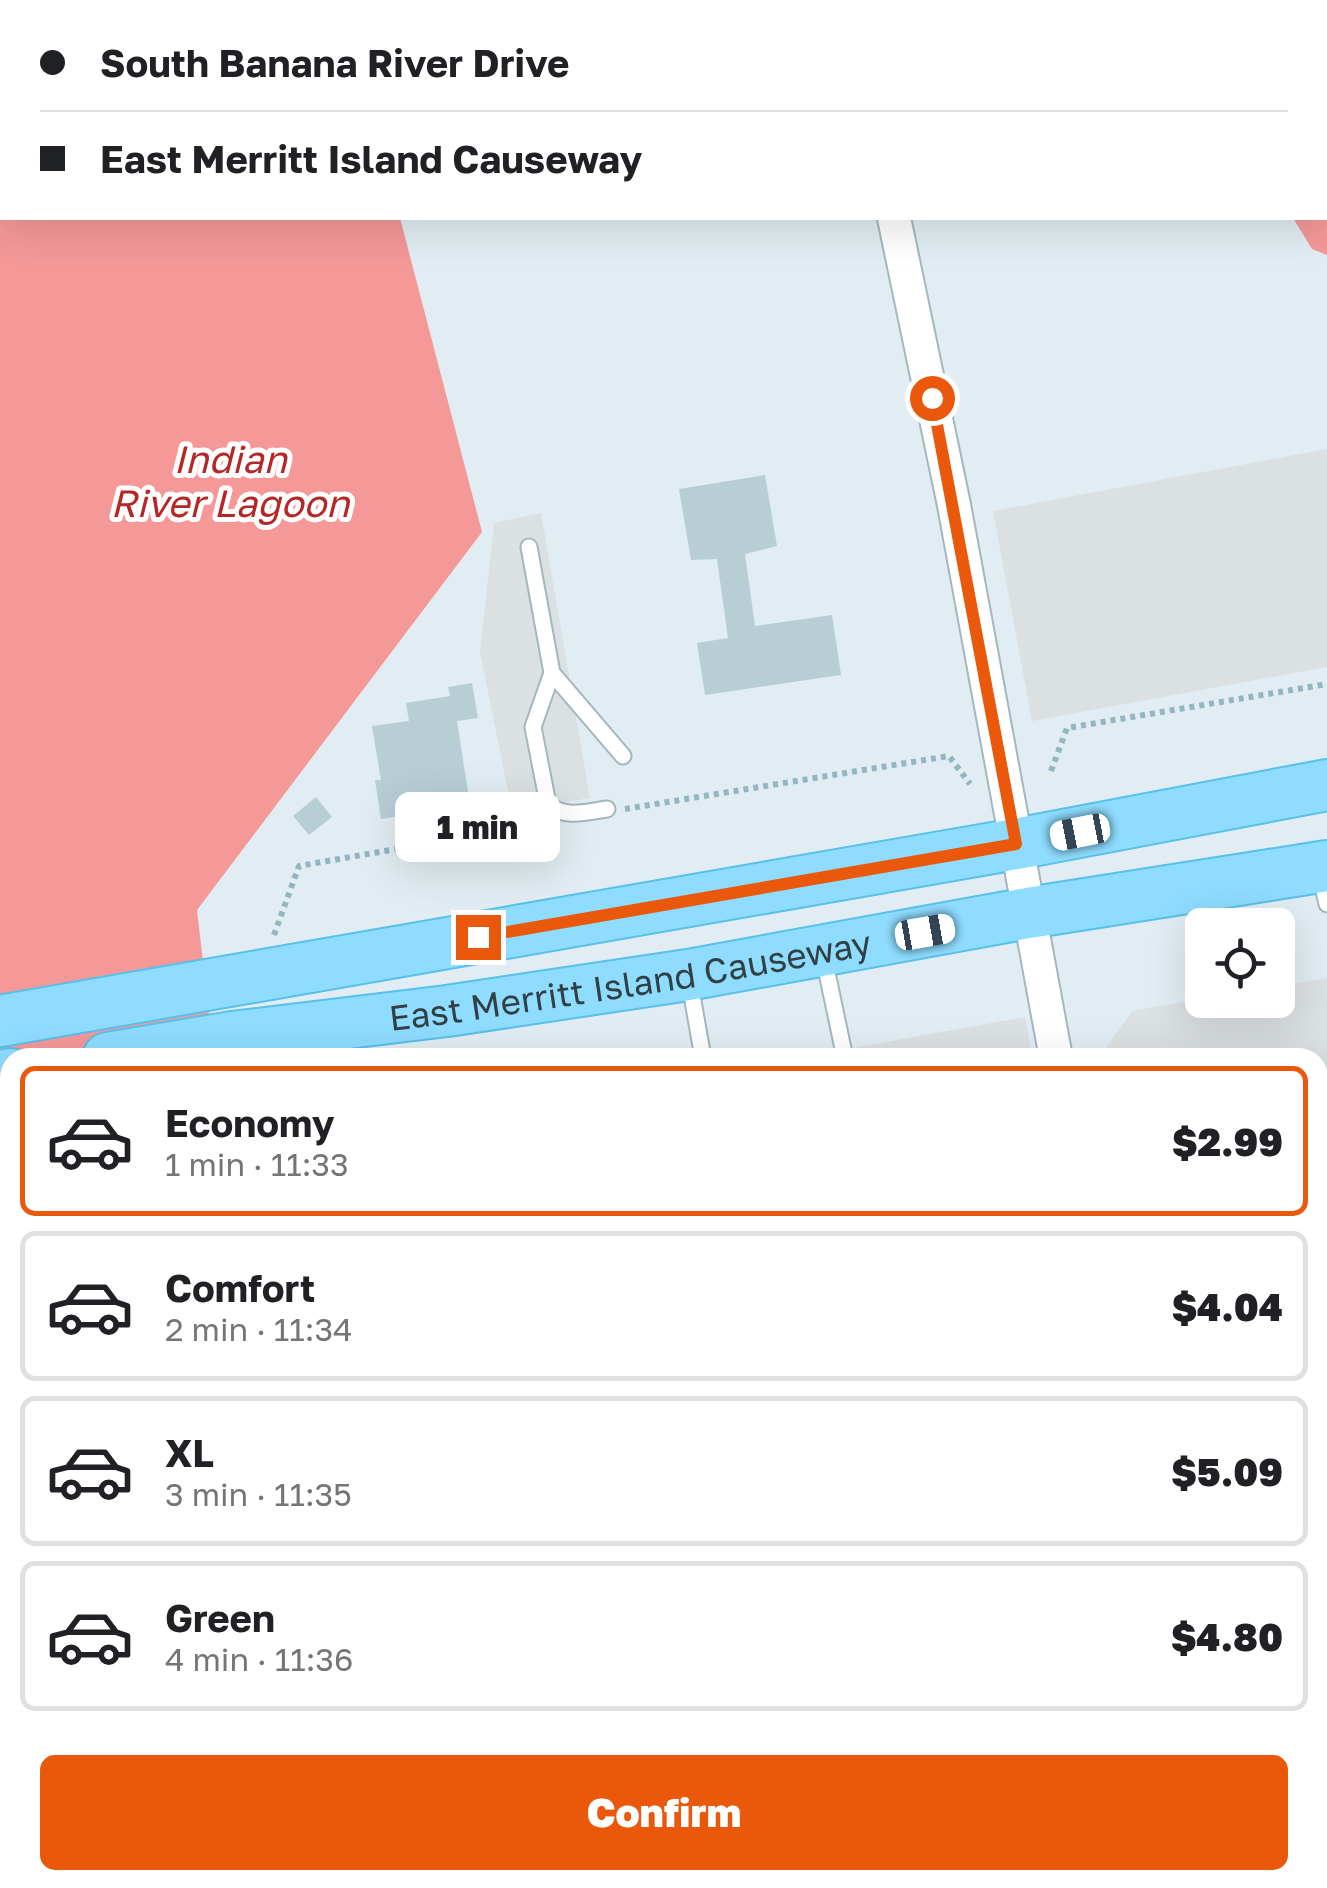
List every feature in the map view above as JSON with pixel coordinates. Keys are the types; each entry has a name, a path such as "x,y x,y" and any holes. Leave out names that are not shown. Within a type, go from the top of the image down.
{"main road":[{"name":"East Merritt Island Causeway","path":"0,1021 1016,844 1327,785"},
{"name":"East Merritt Island Causeway","path":"164,1048 688,975 1028,913 1324,879"}],"street":[{"path":"894,220 954,505 1054,1048"}],"lane":[{"path":"529,547 552,673 533,728 548,804 557,812 580,814 607,809"},
{"path":"552,673 623,756"},
{"path":"822,950 844,1048"},
{"path":"688,975 700,1048"}],"path":[{"path":"1051,770 1066,728 1327,684"}],"shaded area":[{"path":"1327,449 1327,667 1032,721 993,511"},
{"path":"541,513 590,798 512,811 480,652 494,523"},
{"path":"1327,978 1327,1048 1106,1048 1132,1011 1185,1002 1185,1018 1295,1018 1295,983"},
{"path":"1025,1017 1030,1048 853,1048"}],"water":[{"name":"Indian River Lagoon","path":"0,220 401,220 482,532 197,910 213,1048 0,1048"},
{"path":"1294,220 1327,220 1327,255 1312,249"}],"building":[{"path":"765,475 777,546 745,554 755,626 832,615 841,675 705,695 697,643 728,638 717,559 691,560 679,489"},
{"path":"472,683 478,718 457,721 470,804 381,819 375,780 381,780 372,726 409,721 406,703 450,696 448,687"},
{"path":"316,797 332,817 309,835 293,816"}],"route":[{"path":"478,937 1016,844 932,398"}]}
